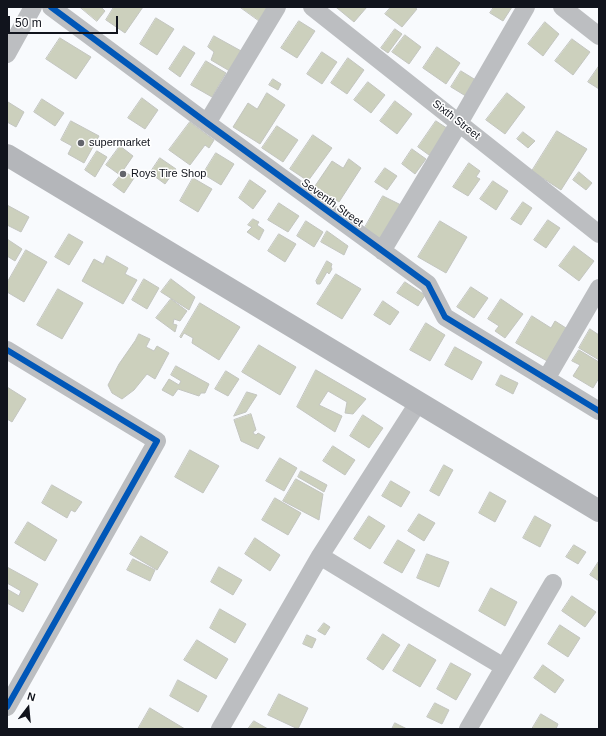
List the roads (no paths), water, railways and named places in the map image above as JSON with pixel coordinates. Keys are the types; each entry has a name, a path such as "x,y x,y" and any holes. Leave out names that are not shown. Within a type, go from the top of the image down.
{"main road":[{"path":"7,155 599,511"}],"street":[{"path":"7,54 34,7"},
{"name":"Seventh Street","path":"51,7 428,284 445,317 599,411"},
{"path":"207,123 277,7"},
{"name":"Sixth Street","path":"312,7 599,234"},
{"path":"382,251 459,123 526,7"},
{"path":"562,7 599,36"},
{"path":"546,378 599,288"},
{"path":"7,350 157,441 7,707"},
{"path":"220,729 320,556 418,403"},
{"path":"320,556 504,667"},
{"path":"468,729 553,583"}],"place":[{"name":"supermarket","path":"81,143"},
{"name":"Roys Tire Shop","path":"123,174"}]}
